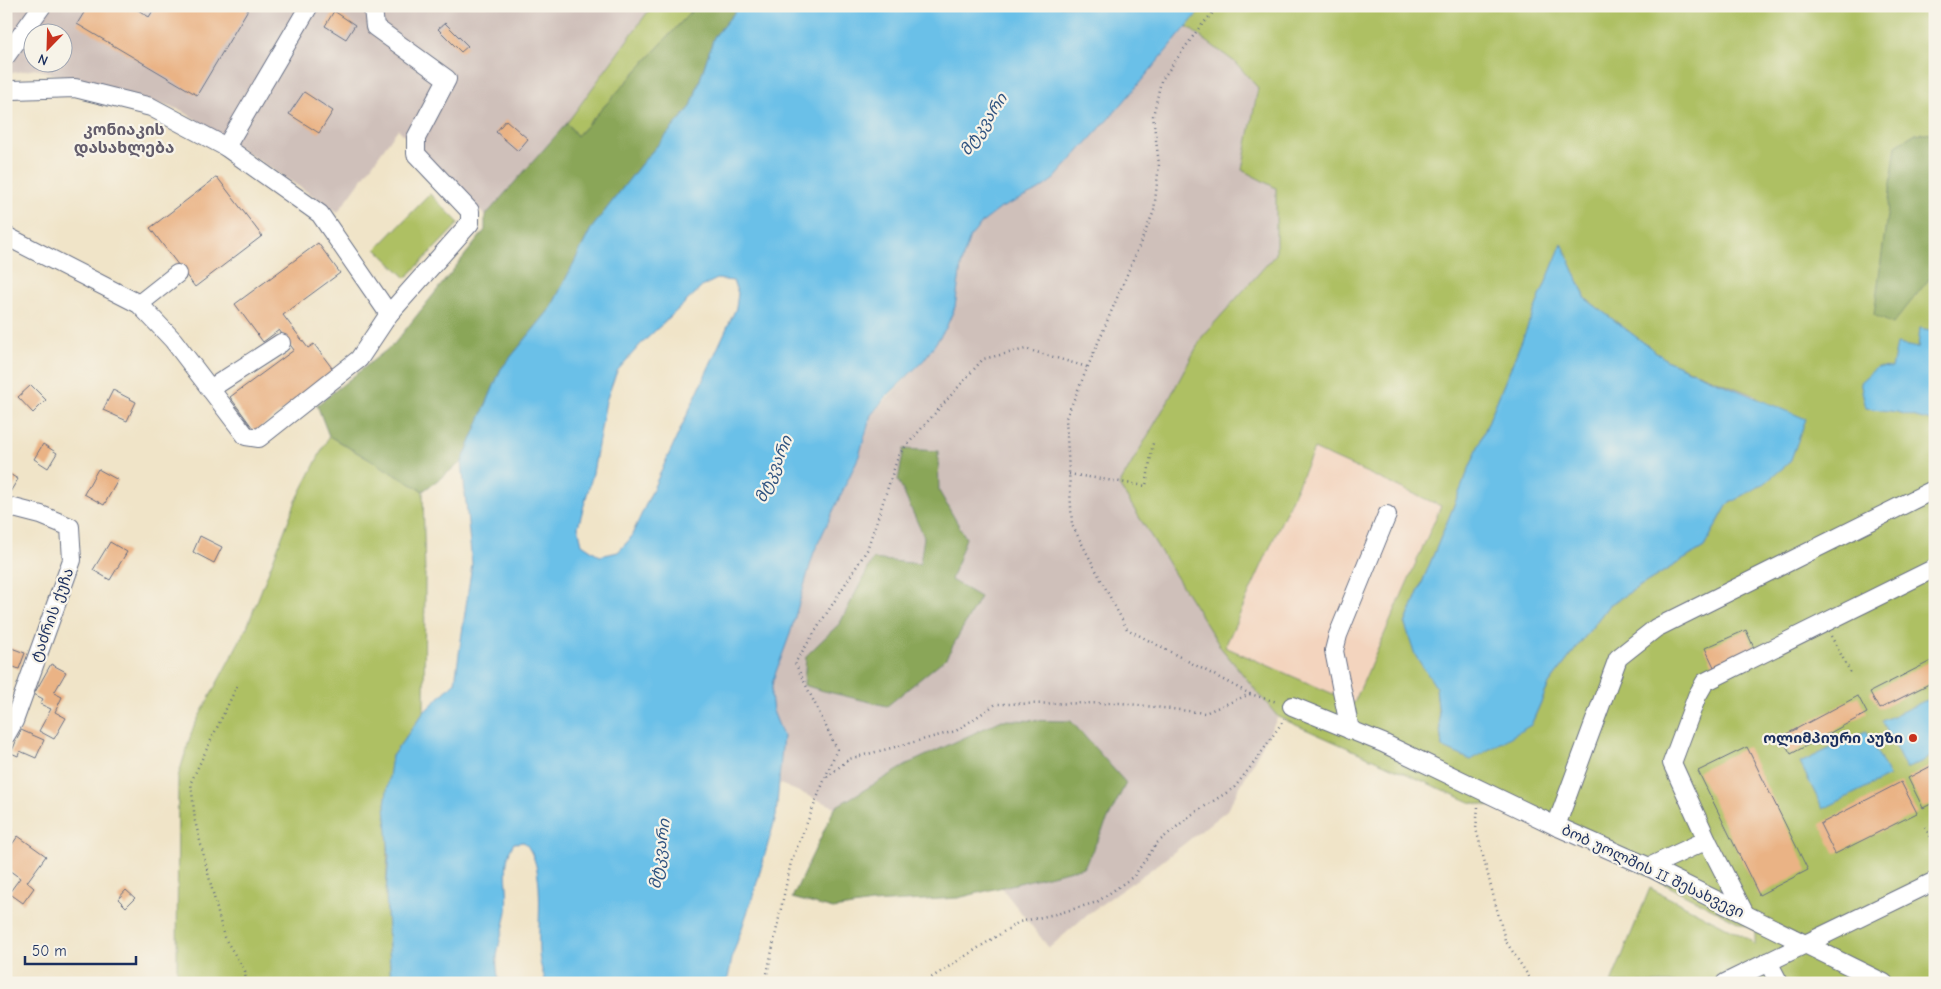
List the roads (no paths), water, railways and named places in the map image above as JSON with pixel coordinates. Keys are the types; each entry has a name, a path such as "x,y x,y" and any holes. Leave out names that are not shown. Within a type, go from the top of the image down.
{"street":[{"path":"6,56 42,6"},
{"path":"226,147 309,6"},
{"path":"6,236 139,304 173,340 246,436 260,438 359,359 389,314 470,223 470,211 416,154 416,138 447,79 375,27 373,8 371,6"},
{"path":"6,92 13,90 75,88 113,97 151,107 226,147 320,214 389,314"},
{"path":"139,304 177,274"},
{"path":"210,388 281,344"},
{"name":"ბობ უოლშის II შესახვევი","path":"1884,983 1649,867 1556,826 1618,658 1656,628 1935,489"},
{"name":"ტაძრის ქუჩა","path":"6,506 41,515 70,527 72,560 14,721 6,735"},
{"path":"1350,730 1334,651 1338,635 1387,515"},
{"path":"1745,914 1707,840 1672,763 1697,696 1706,682 1935,568"},
{"path":"1292,706 1383,743 1556,826"},
{"path":"1649,867 1707,840"},
{"path":"1725,983 1935,881"},
{"path":"1768,962 1778,983"},
{"path":"1849,965 1852,983"}],"water":[{"name":"მტკვარი","path":"740,6 1204,6 1121,105 1054,179 1039,190 1001,208 983,222 970,237 962,260 955,307 946,328 924,360 886,397 871,415 859,456 814,552 790,634 773,680 771,695 773,711 783,736 776,816 753,896 733,954 727,983 546,983 539,956 539,894 536,865 531,852 524,842 514,843 507,860 508,902 497,955 500,983 391,983 386,893 389,856 385,805 392,756 424,712 455,682 472,564 462,462 501,369 551,308 591,229 642,163 691,107 714,37","holes":["717,279 733,281 738,293 736,308 630,539 618,552 600,556 582,544 578,527 593,473 606,401 617,371 640,345 703,286"]},
{"path":"1562,243 1586,299 1668,361 1806,419 1790,462 1765,483 1728,504 1704,547 1609,605 1549,684 1531,725 1471,760 1442,747 1436,687 1415,655 1405,624"},
{"path":"1920,328 1935,331 1935,422 1897,412 1866,408 1860,382 1877,367 1892,368 1897,344 1918,348"},
{"name":"ოლიმპიური აუზი","path":"1935,696 1935,755 1906,769 1882,721"},
{"path":"1866,731 1889,776 1823,809 1800,763"}],"place":[{"name":"ოლიმპიური აუზი","path":"1913,738"}],"district":[{"name":"კონიაკის დასახლება","path":"124,138"}]}
